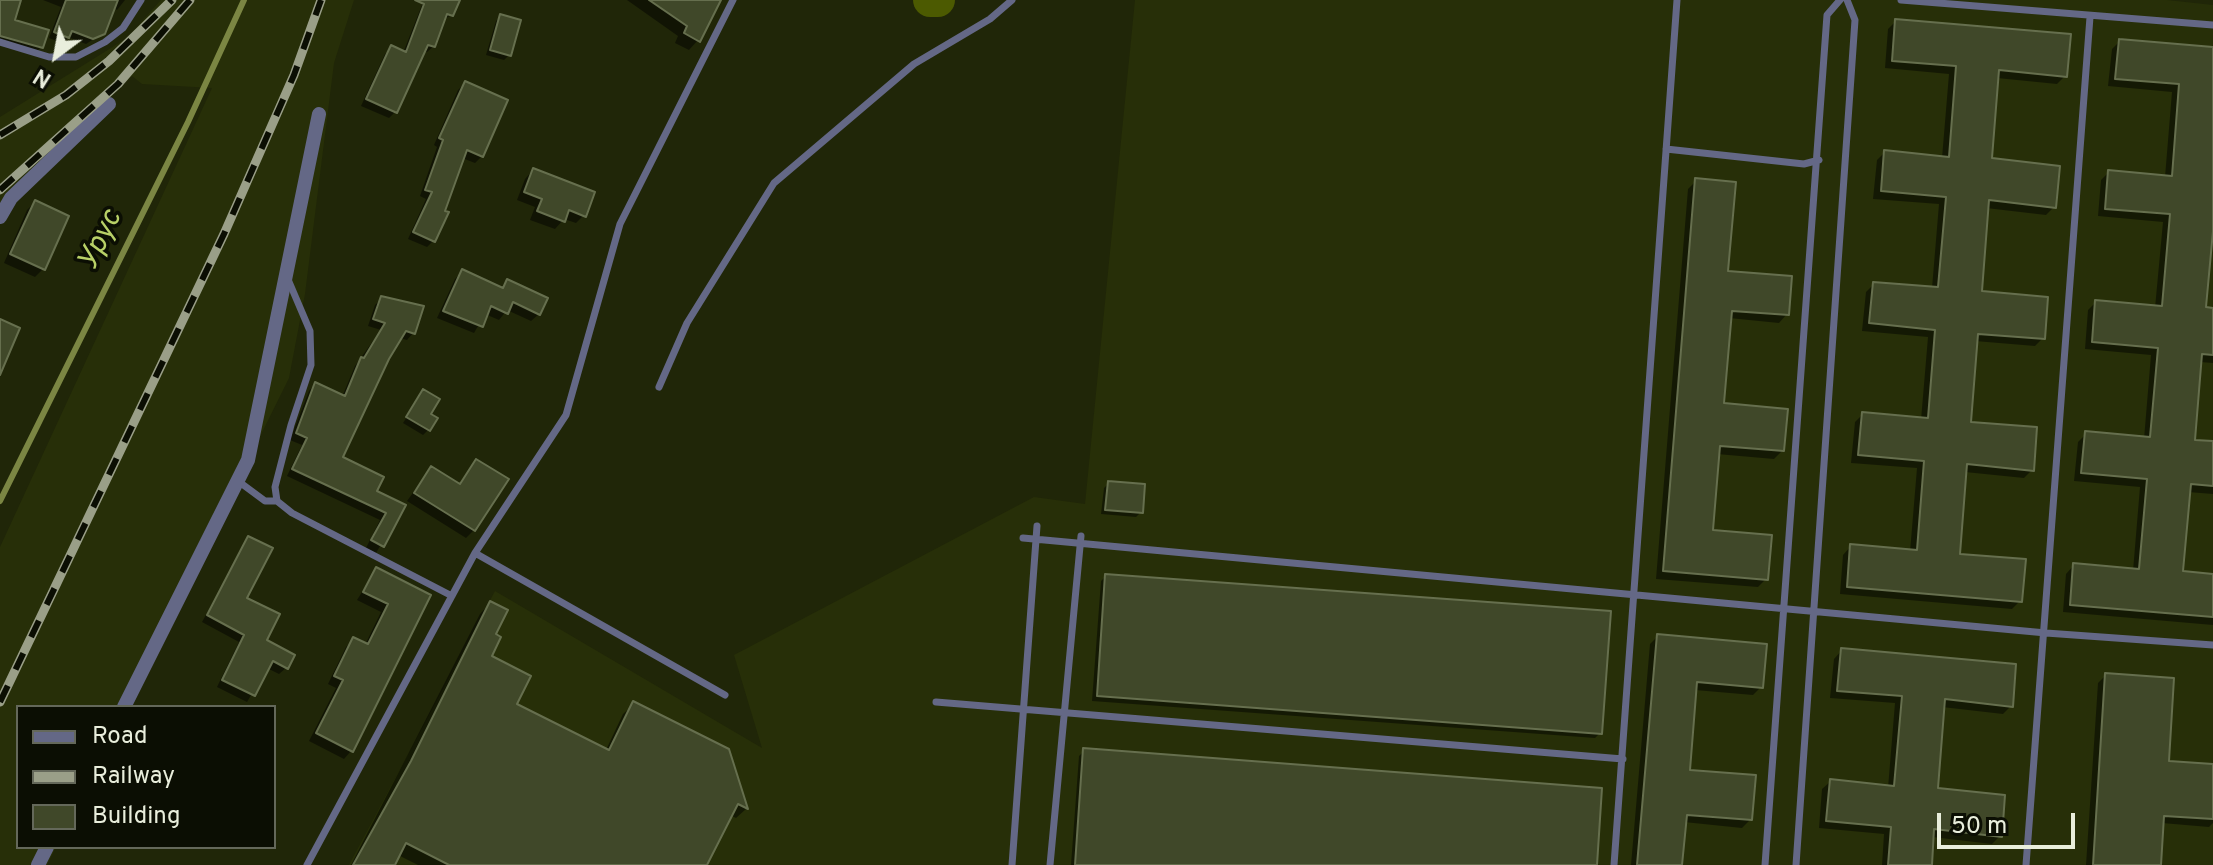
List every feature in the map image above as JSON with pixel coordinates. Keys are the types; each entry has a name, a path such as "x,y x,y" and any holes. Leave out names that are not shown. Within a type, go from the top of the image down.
{"street":[{"path":"0,217 11,198 109,104"},
{"path":"125,705 248,460 319,114"}],"lane":[{"path":"0,42 49,57 76,57 105,42 123,28 141,0"},
{"path":"307,865 475,553 566,415 620,224 733,0"},
{"path":"659,387 687,323 774,183 914,64 990,19 1012,0"},
{"path":"1614,865 1677,0"},
{"path":"1765,865 1782,647 1782,609 1819,160 1827,15 1840,0"},
{"path":"1796,865 1855,20 1847,0"},
{"path":"1901,0 2213,25"},
{"path":"2026,865 2046,633 2090,17"},
{"path":"1666,149 1804,164 1819,160"},
{"path":"277,501 275,487 311,365 310,331 286,274"},
{"path":"238,481 265,501 277,501 292,513 452,596"},
{"path":"1012,865 1037,526"},
{"path":"1023,538 1081,540 1814,612 2213,645"},
{"path":"1050,865 1081,540"},
{"path":"475,553 725,695"},
{"path":"936,702 1623,759"}],"shaded area":[{"path":"161,0 354,0 334,63 305,294 289,378 127,705 16,705 16,849 55,849 47,865 0,865 0,547 212,88 142,84 132,76 0,203 0,117 127,38"},
{"path":"1135,0 2167,0 2213,5 2213,865 349,865 495,591 762,748 734,655 1034,497 1085,504"}],"building":[{"path":"0,0 21,0 15,20 49,30 43,48 0,36"},
{"path":"66,0 118,0 105,34 93,39 72,31 69,38 54,32"},
{"path":"415,0 460,0 453,16 447,14 435,47 428,45 397,113 366,99 391,45 406,52 424,4"},
{"path":"649,0 721,0 700,42 684,33 687,26"},
{"path":"500,14 521,20 511,56 490,50"},
{"path":"1895,19 2071,34 2067,77 1999,70 1992,158 2060,166 2056,208 1989,200 1982,291 2048,297 2045,339 1978,334 1971,422 2037,427 2034,471 1967,464 1960,554 2026,559 2022,602 1847,587 1850,544 1917,550 1924,461 1858,455 1862,412 1928,418 1935,330 1869,323 1873,282 1938,287 1946,197 1881,191 1884,150 1949,157 1956,66 1892,61"},
{"path":"2119,39 2213,47 2213,231 2206,307 2213,308 2213,355 2202,354 2195,440 2213,441 2213,486 2191,484 2183,571 2213,574 2213,617 2070,605 2073,563 2139,569 2147,479 2081,473 2085,431 2150,437 2158,348 2092,342 2095,300 2162,306 2170,214 2105,209 2108,170 2172,176 2179,84 2115,79"},
{"path":"465,81 508,100 483,157 467,150 445,211 449,212 435,242 413,232 432,192 425,190 443,140 439,138"},
{"path":"533,168 595,192 586,217 569,210 565,222 537,211 542,199 524,192"},
{"path":"1695,178 1736,182 1728,271 1792,276 1789,315 1732,311 1724,403 1788,409 1784,451 1720,446 1713,530 1772,535 1768,580 1663,571"},
{"path":"35,200 69,216 45,270 10,254"},
{"path":"462,269 503,288 507,279 548,298 540,315 513,302 508,314 491,306 483,327 443,311"},
{"path":"381,296 424,306 415,334 406,331 389,359 343,457 384,477 377,491 406,505 384,547 371,540 386,513 292,469 307,438 296,433 315,382 345,396 361,357 364,358 385,323 373,319"},
{"path":"0,319 20,328 0,375"},
{"path":"423,389 440,399 431,414 438,418 430,431 406,417"},
{"path":"476,459 509,479 475,531 414,493 431,466 460,484"},
{"path":"1108,481 1145,484 1143,513 1105,510"},
{"path":"248,536 273,548 247,598 280,614 267,640 295,655 288,669 273,661 255,696 222,680 244,635 207,615"},
{"path":"376,567 431,595 353,752 316,733 343,680 334,676 353,637 368,644 388,604 363,592"},
{"path":"1105,574 1611,611 1602,734 1097,696"},
{"path":"490,601 508,610 496,634 501,637 492,656 531,676 517,704 609,750 633,701 729,749 748,809 738,804 707,865 449,865 406,843 395,865 353,865 411,761"},
{"path":"1657,634 1767,644 1763,688 1697,682 1690,770 1756,775 1752,820 1687,815 1682,865 1637,865"},
{"path":"1841,648 2016,664 2013,707 1945,699 1938,788 2005,795 2002,837 1934,829 1932,865 1888,865 1891,827 1826,821 1830,779 1894,786 1902,696 1837,691"},
{"path":"2105,673 2174,678 2169,761 2213,764 2213,819 2164,816 2161,865 2093,865"},
{"path":"1083,748 1602,788 1597,865 1075,865"}],"waterway":[{"name":"Урус","path":"0,501 188,122 244,0"},
{"path":"930,0 938,0"}],"railway":[{"path":"0,135 66,95 109,61 172,0"},
{"path":"0,190 118,84 190,0"},
{"path":"0,702 224,234 294,75 321,0"}]}
